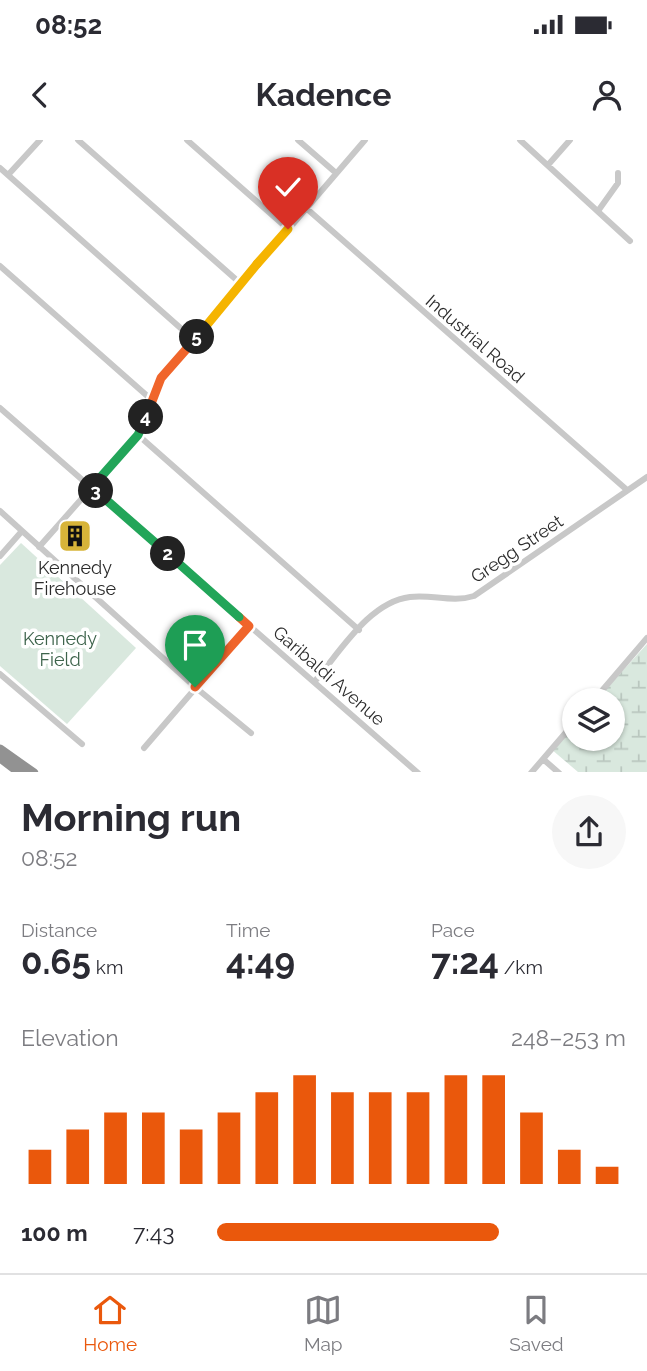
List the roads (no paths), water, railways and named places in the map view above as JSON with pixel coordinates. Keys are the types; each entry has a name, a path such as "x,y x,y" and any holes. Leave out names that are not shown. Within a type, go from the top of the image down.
{"highway":[{"path":"0,749 34,772"},
{"path":"0,758 20,772"}],"street":[{"path":"8,175 40,140"},
{"path":"78,140 240,283"},
{"path":"187,140 288,229"},
{"path":"298,140 336,173"},
{"path":"39,547 138,435 161,378 365,140"},
{"path":"520,140 630,241"},
{"path":"548,165 570,140"},
{"path":"0,168 194,341"},
{"path":"598,211 618,183 618,173"},
{"name":"Industrial Road","path":"306,208 627,490"},
{"path":"0,266 153,401"},
{"name":"Garibaldi Avenue","path":"0,408 418,772"},
{"path":"138,435 359,630"},
{"name":"Gregg Street","path":"315,681 381,608 399,599 423,596 455,600 474,596 647,477"},
{"path":"0,511 195,687 251,733"},
{"path":"0,556 22,531"},
{"path":"144,748 249,626"},
{"path":"604,688 647,638"},
{"path":"0,674 82,744"},
{"path":"531,772 562,737"},
{"path":"543,759 559,772"}],"place":[{"name":"Kennedy Firehouse","path":"75,536"}],"park label":[{"name":"Kennedy Field","path":"60,649"}]}
